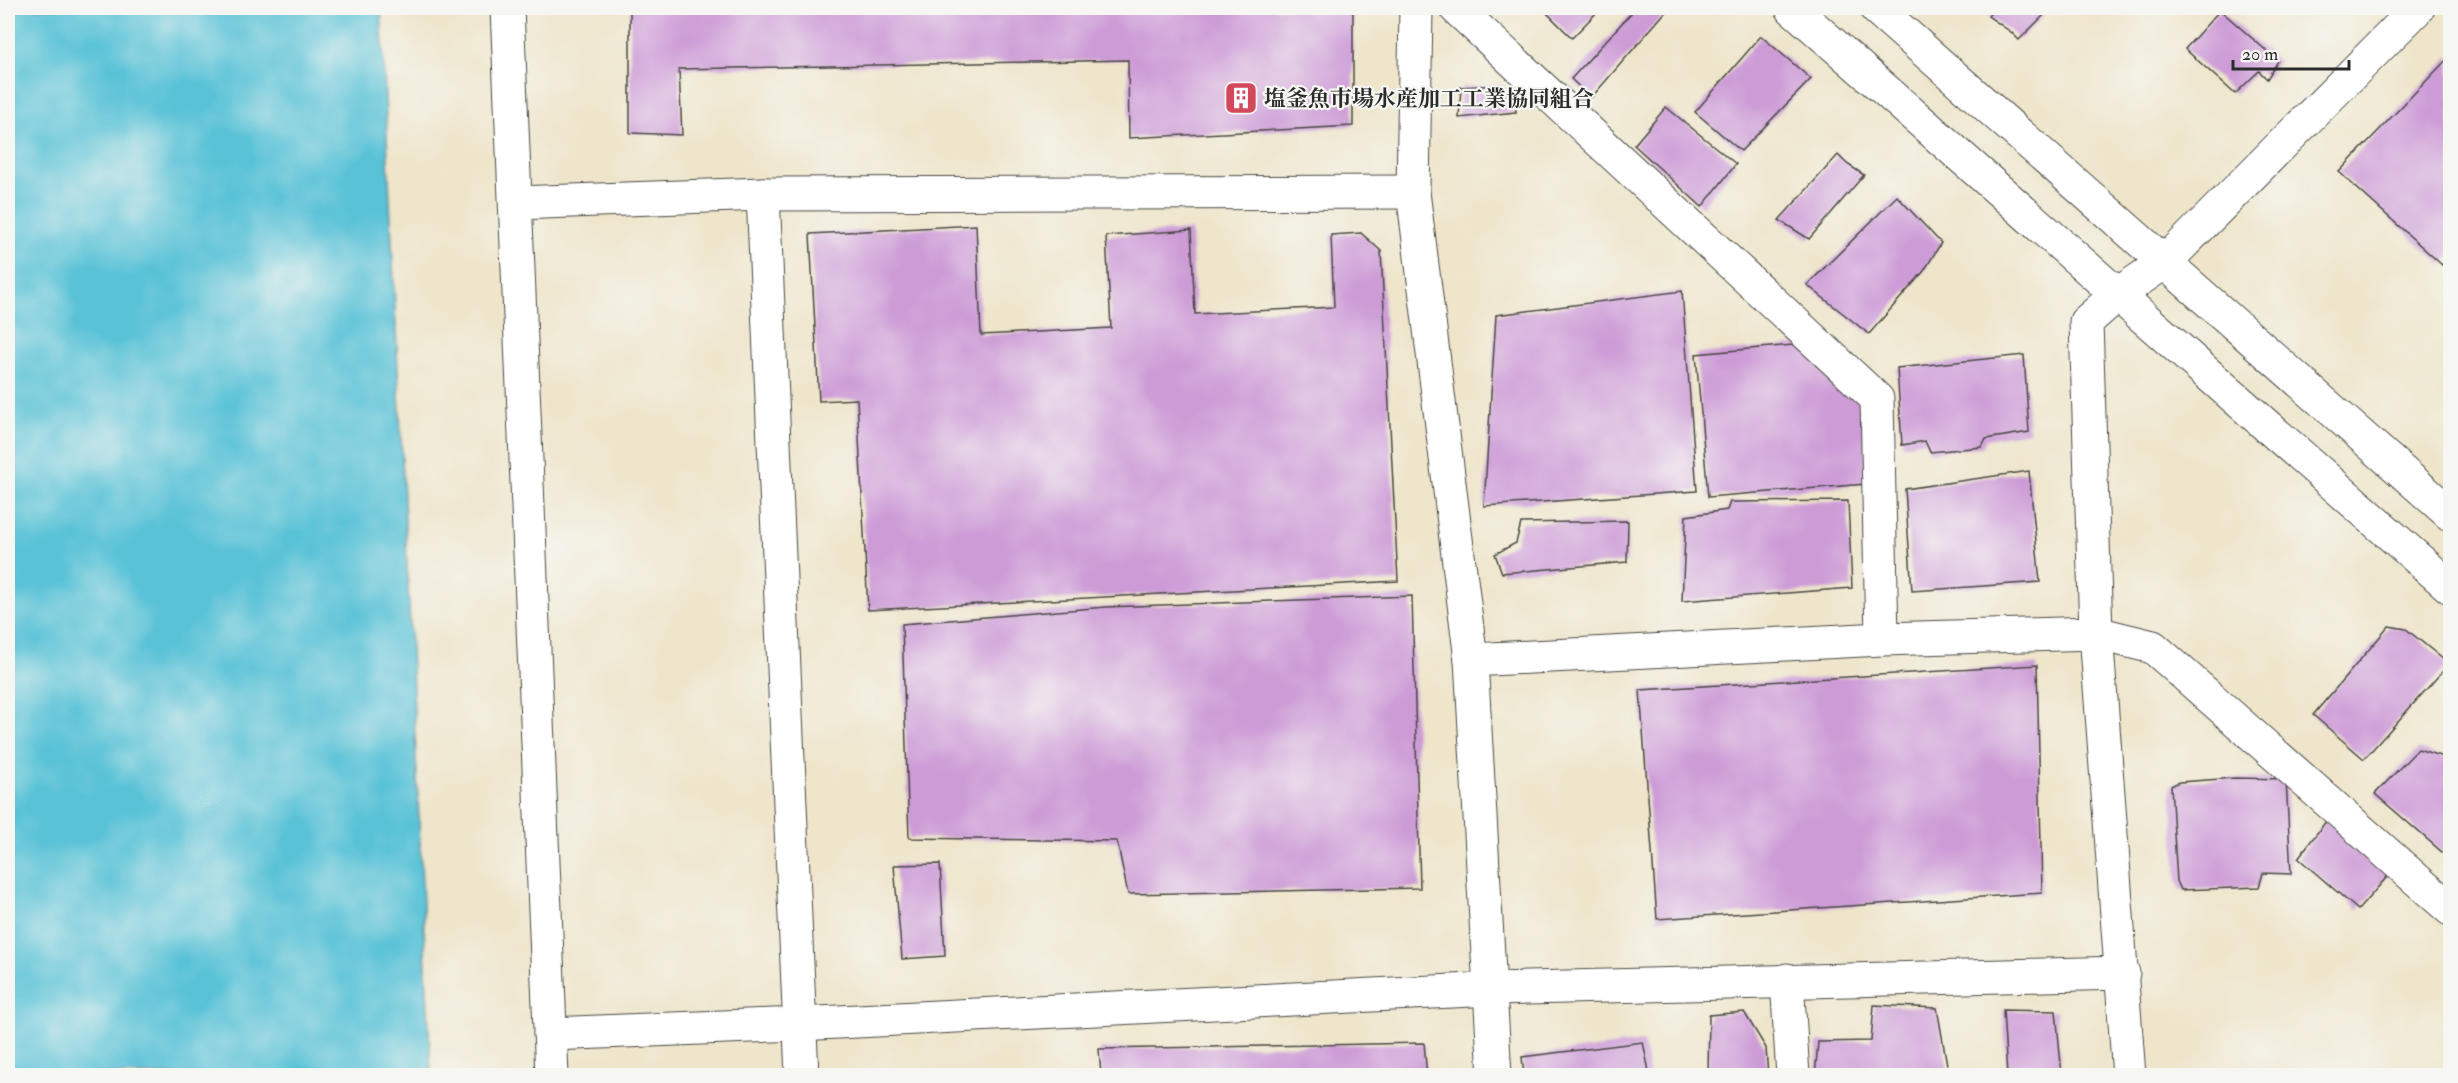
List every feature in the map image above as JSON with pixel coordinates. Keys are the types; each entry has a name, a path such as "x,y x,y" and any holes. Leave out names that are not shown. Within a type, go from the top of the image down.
{"street":[{"path":"507,8 552,1076"},
{"path":"1416,8 1413,192 1471,660 1492,989 1495,1076"},
{"path":"1456,8 1877,399 1882,639"},
{"path":"1792,8 2118,294 2229,395 2451,587"},
{"path":"1876,8 2451,514"},
{"path":"2129,1076 2096,633 2086,322 2118,294 2165,262 2418,8"},
{"path":"516,203 763,194 1413,192"},
{"path":"763,194 802,1076"},
{"path":"1471,660 1882,639 2096,633 2152,647 2451,909"},
{"path":"550,1034 799,1024 1492,989 2123,972"},
{"path":"1787,980 1793,1076"}],"water":[{"path":"8,8 381,8 431,1075 8,1075"}],"building":[{"name":"塩釜魚市場水産加工工業協同組合","path":"630,8 1353,8 1353,126 1129,138 1128,60 679,69 682,135 630,133"},
{"path":"1551,8 1601,8 1572,38 1546,12"},
{"path":"1627,8 1669,8 1591,98 1571,79 1632,12"},
{"path":"1995,8 2051,8 2019,40 1988,16"},
{"path":"2220,10 2278,61 2267,79 2259,71 2235,94 2185,49"},
{"path":"1761,36 1811,79 1741,151 1695,112"},
{"path":"2450,56 2450,256 2442,265 2339,172"},
{"path":"1501,85 1515,96 1516,112 1459,118 1461,87"},
{"path":"1666,107 1736,164 1702,207 1634,145"},
{"path":"1838,155 1864,175 1809,239 1779,220"},
{"path":"1897,196 1941,243 1924,271 1869,334 1807,285"},
{"path":"976,225 981,335 1111,328 1106,236 1191,230 1195,314 1334,307 1331,235 1361,233 1381,251 1398,581 868,610 857,399 819,401 810,234"},
{"path":"1682,291 1697,491 1484,506 1496,315"},
{"path":"1804,344 1866,389 1866,484 1708,497 1696,354"},
{"path":"2024,355 2029,432 1986,439 1982,447 1930,452 1925,441 1902,445 1897,368"},
{"path":"2029,471 2040,582 1912,591 1905,489"},
{"path":"1848,501 1852,588 1682,601 1686,516 1727,510 1730,502"},
{"path":"1628,521 1627,562 1502,573 1495,554 1516,543 1521,523"},
{"path":"1412,596 1420,888 1128,894 1117,841 909,838 902,624 1106,607"},
{"path":"2389,626 2406,629 2449,664 2364,759 2313,715"},
{"path":"2037,665 2042,893 1657,919 1640,690"},
{"path":"2418,749 2443,757 2450,749 2450,859 2375,794"},
{"path":"2235,778 2286,779 2291,874 2263,873 2259,887 2181,890 2177,881 2171,786 2179,782"},
{"path":"2330,816 2393,870 2358,910 2298,858"},
{"path":"940,864 945,956 902,959 894,865"},
{"path":"1874,1005 1937,1008 1949,1076 1815,1076 1818,1042 1871,1041"},
{"path":"2003,1010 2056,1011 2062,1076 2007,1076"},
{"path":"1744,1012 1766,1048 1768,1076 1708,1076 1709,1015"},
{"path":"1643,1042 1650,1076 1524,1076 1522,1057"},
{"path":"1424,1043 1427,1076 1101,1076 1099,1049"}],"place":[{"name":"塩釜魚市場水産加工工業協同組合","path":"1241,98"}]}
